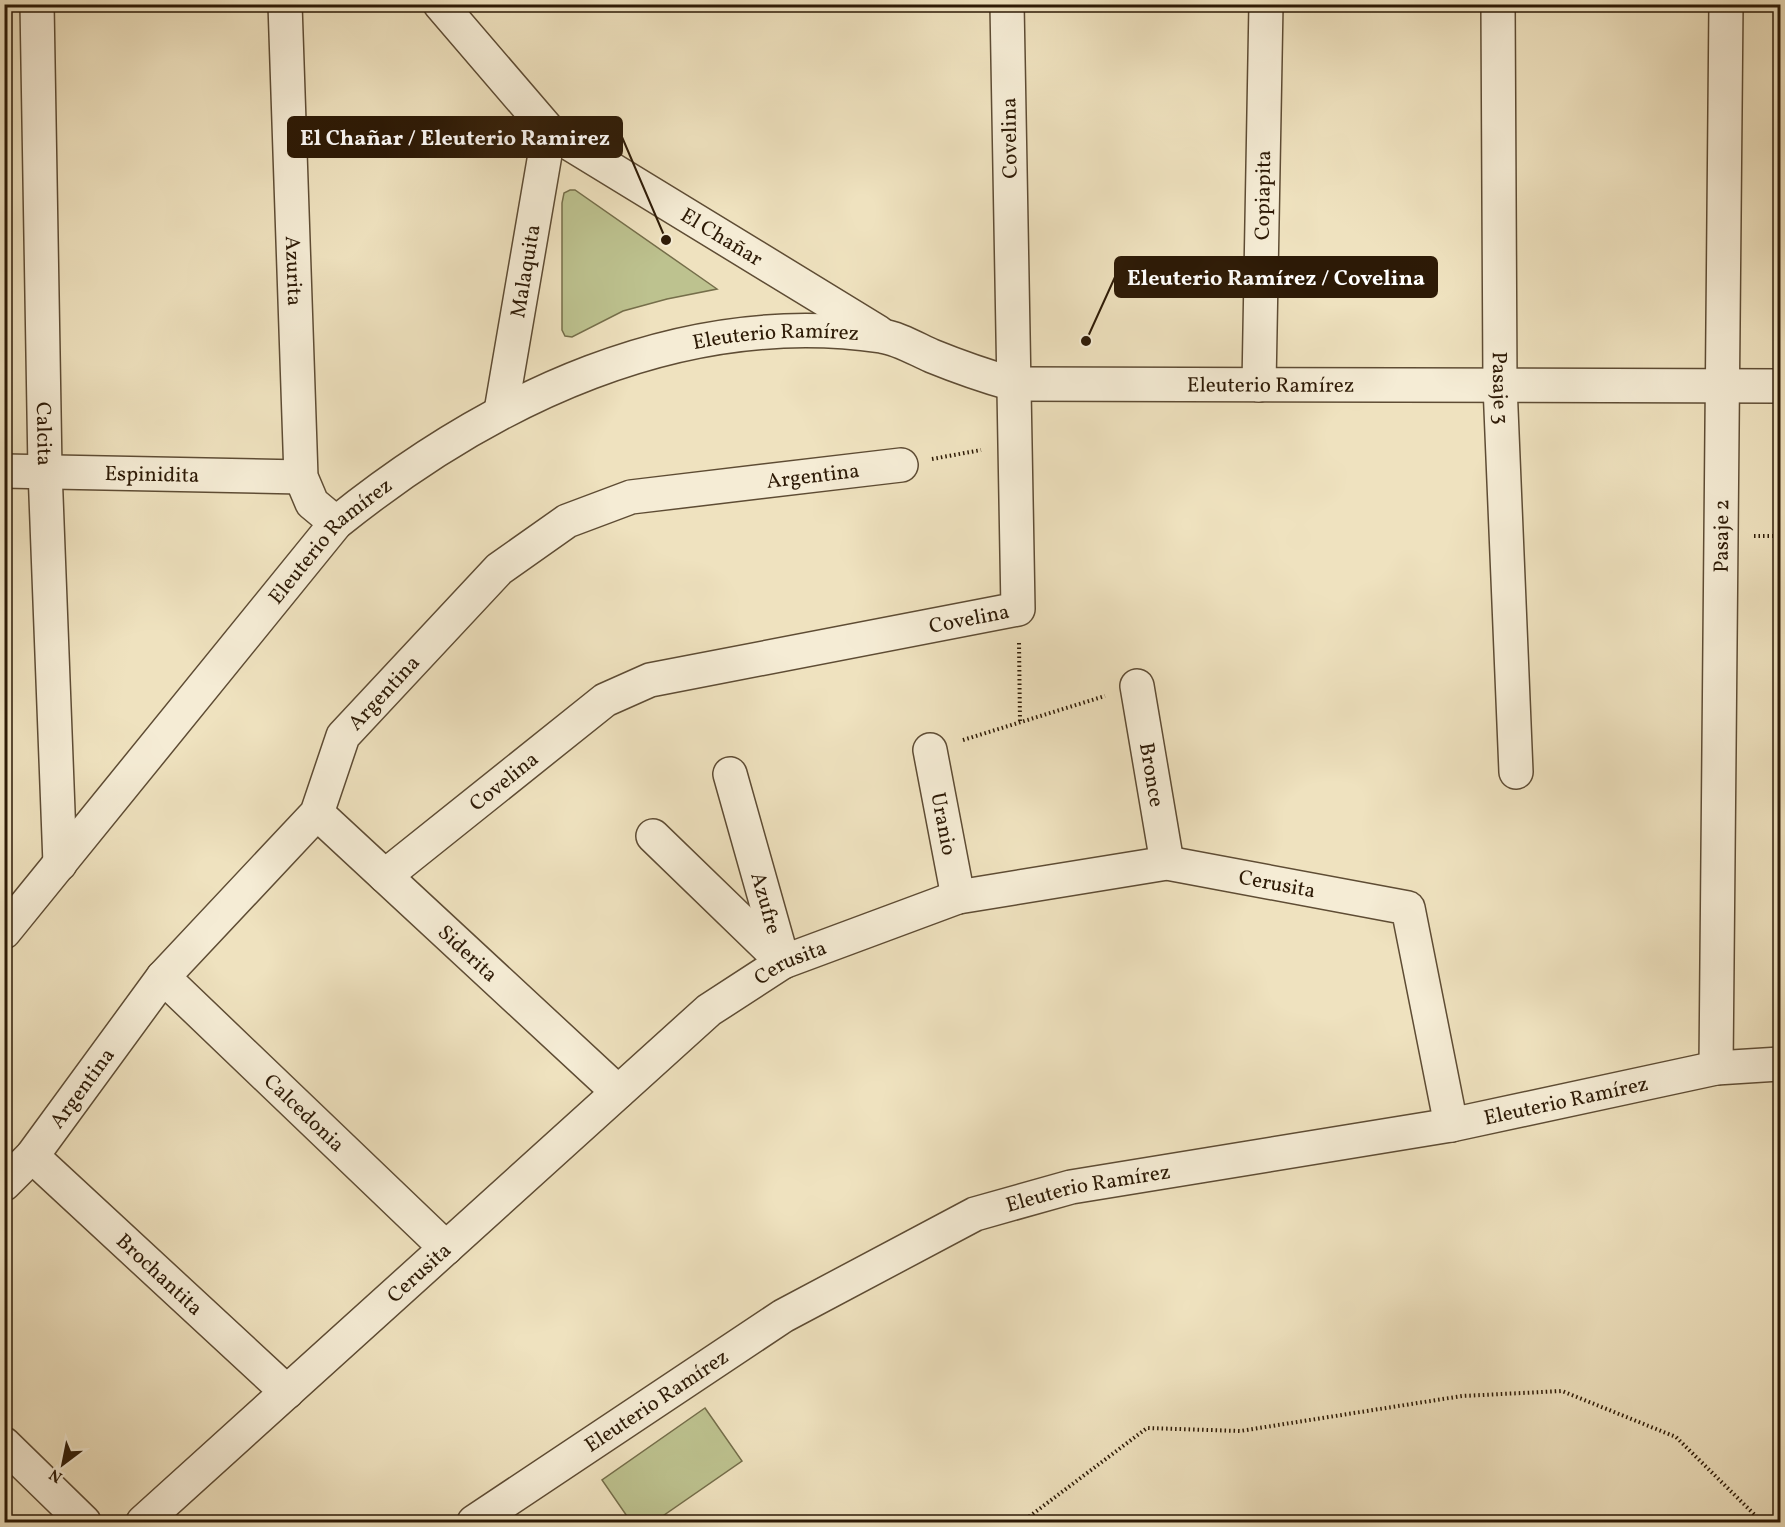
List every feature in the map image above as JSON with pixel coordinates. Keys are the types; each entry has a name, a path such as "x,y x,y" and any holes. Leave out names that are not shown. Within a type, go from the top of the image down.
{"street":[{"name":"Calcita","path":"38,4 45,470 60,864"},
{"name":"Azurita","path":"285,4 301,477 312,503 336,523"},
{"name":"El Chañar","path":"440,4 549,131 884,336"},
{"name":"Covelina","path":"385,876 605,700 650,680 1018,609 1007,4"},
{"name":"Copiapita","path":"1259,385 1266,4"},
{"name":"Pasaje 3","path":"1498,4 1500,385 1516,772"},
{"name":"Pasaje 2","path":"1716,1068 1726,4"},
{"name":"Malaquita","path":"501,411 549,131"},
{"name":"Eleuterio Ramírez","path":"4,932 336,523 388,482 501,411 590,370 636,355 685,343 734,335 784,332 884,336 971,373 1013,384 1780,386"},
{"name":"Argentina","path":"4,1184 32,1156 163,977 317,813 343,736 499,569 567,521 631,497 901,465"},
{"name":"Espinidita","path":"4,471 45,470 301,477"},
{"name":"Bronce","path":"1137,686 1167,862"},
{"name":"Uranio","path":"930,750 958,897"},
{"name":"Azufre","path":"730,774 783,962"},
{"name":"Siderita","path":"317,813 618,1092"},
{"name":"Azufre","path":"653,836 783,962"},
{"name":"Cerusita","path":"143,1522 710,1010 783,962 958,897 1167,862 1408,908 1450,1125"},
{"name":"Calcedonia","path":"163,977 446,1248"},
{"name":"Eleuterio Ramírez","path":"474,1522 783,1316 975,1214 1071,1187 1450,1125 1716,1068 1780,1064"},
{"name":"Brochantita","path":"32,1156 287,1392"},
{"path":"4,1444 84,1522"}],"path":[{"path":"901,465 1014,444"},
{"path":"1018,609 1020,722"},
{"path":"930,750 1137,686"},
{"path":"1022,1522 1147,1428 1240,1431 1462,1396 1562,1391 1676,1437 1762,1522"}],"green space":[{"path":"575,190 717,289 623,311 572,337 565,336 562,330 562,203 564,193"},
{"path":"705,1408 742,1461 654,1522 631,1522 602,1480"}],"place":[{"name":"El Chañar / Eleuterio Ramirez","path":"666,240"},
{"name":"Eleuterio Ramírez / Covelina","path":"1086,341"}]}
